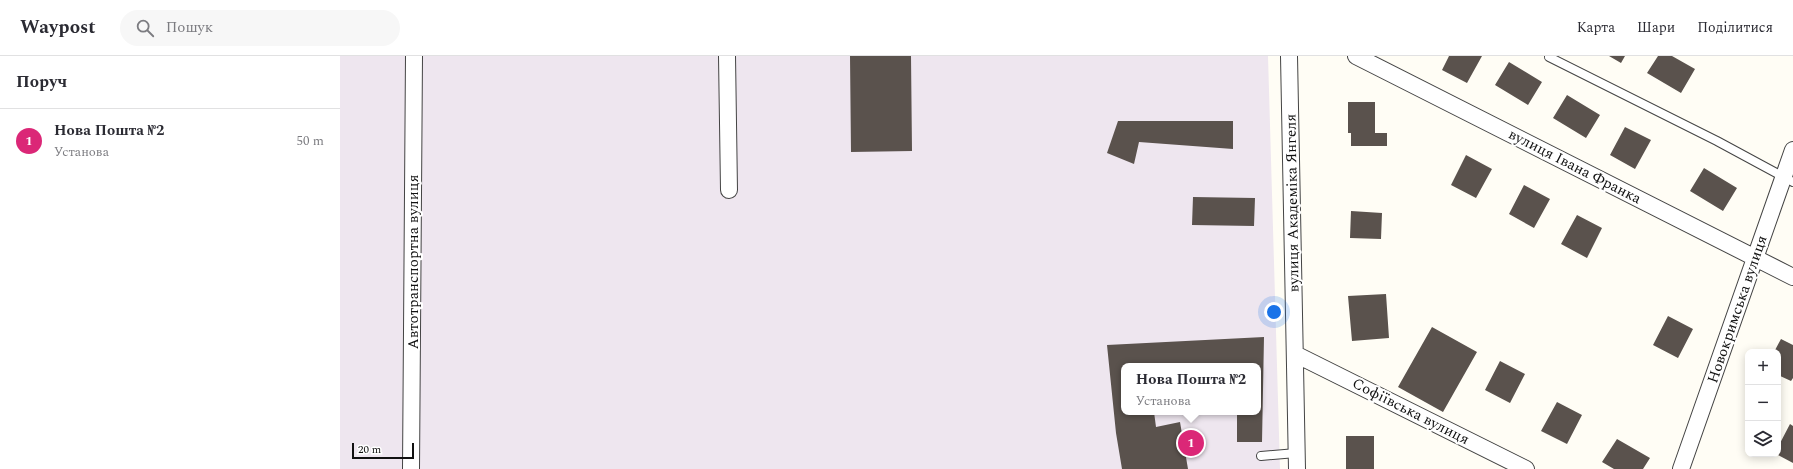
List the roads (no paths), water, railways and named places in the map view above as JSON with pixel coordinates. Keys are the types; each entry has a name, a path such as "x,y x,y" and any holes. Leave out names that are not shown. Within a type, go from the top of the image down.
{"street":[{"name":"Автотранспортна вулиця","path":"411,469 414,56"},
{"path":"727,56 729,190"},
{"name":"вулиця Академіка Янгеля","path":"1289,56 1297,469"},
{"name":"вулиця Івана Франка","path":"1356,56 1793,277"},
{"name":"Новокримська вулиця","path":"1681,469 1754,257 1788,180 1793,150"},
{"name":"Софіївська вулиця","path":"1295,354 1526,469"}],"lane":[{"path":"1549,57 1718,141 1788,180"},
{"path":"1261,456 1296,453"}],"place":[{"name":"Нова Пошта №2","path":"1191,443"}]}
